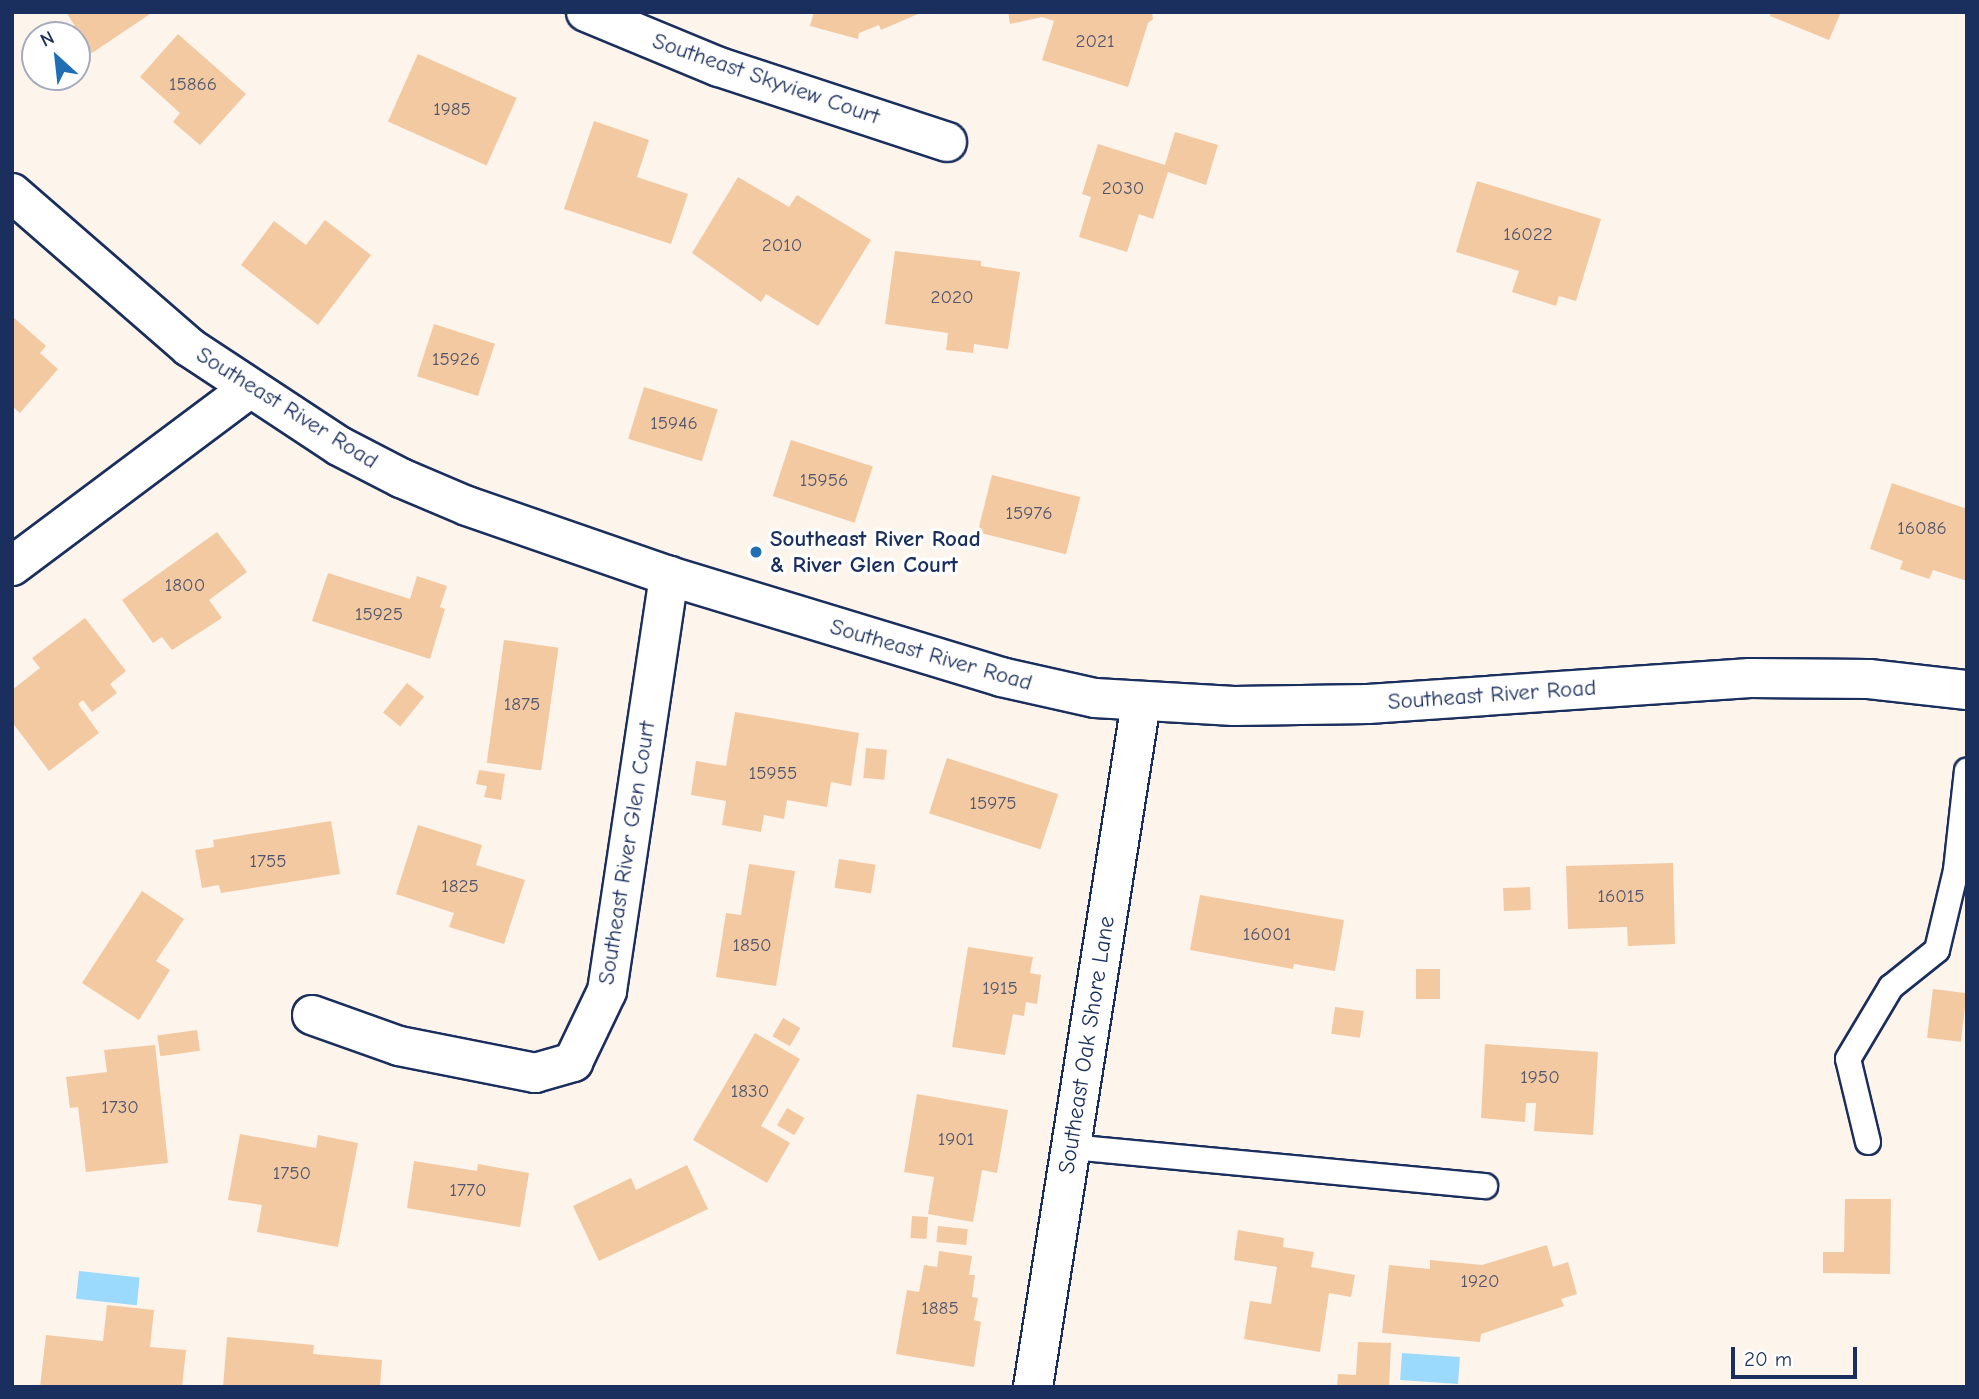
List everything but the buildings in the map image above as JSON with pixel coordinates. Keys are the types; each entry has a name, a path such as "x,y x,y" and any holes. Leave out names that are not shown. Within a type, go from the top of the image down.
{"street":[{"name":"Southeast Skyview Court","path":"586,12 719,67 947,142"},
{"name":"Southeast River Road","path":"12,193 144,311 248,389 339,446 401,478 467,506 669,576 967,668 1095,698 1141,703 1368,704 1780,677 1869,679 1967,690"},
{"path":"12,566 248,389"},
{"name":"Southeast River Glen Court","path":"312,1015 400,1046 535,1073 573,1062 607,991 669,576"},
{"name":"Southeast Oak Shore Lane","path":"1032,1387 1141,703"}],"lane":[{"path":"1868,1142 1848,1059 1891,987 1937,950 1956,870 1967,771"},
{"path":"1071,1147 1485,1186"}],"water":[{"path":"79,1271 140,1277 137,1305 76,1299"},
{"path":"1402,1353 1460,1357 1458,1384 1400,1380"}],"place":[{"name":"Southeast River Road & River Glen Court","path":"756,552"}]}
